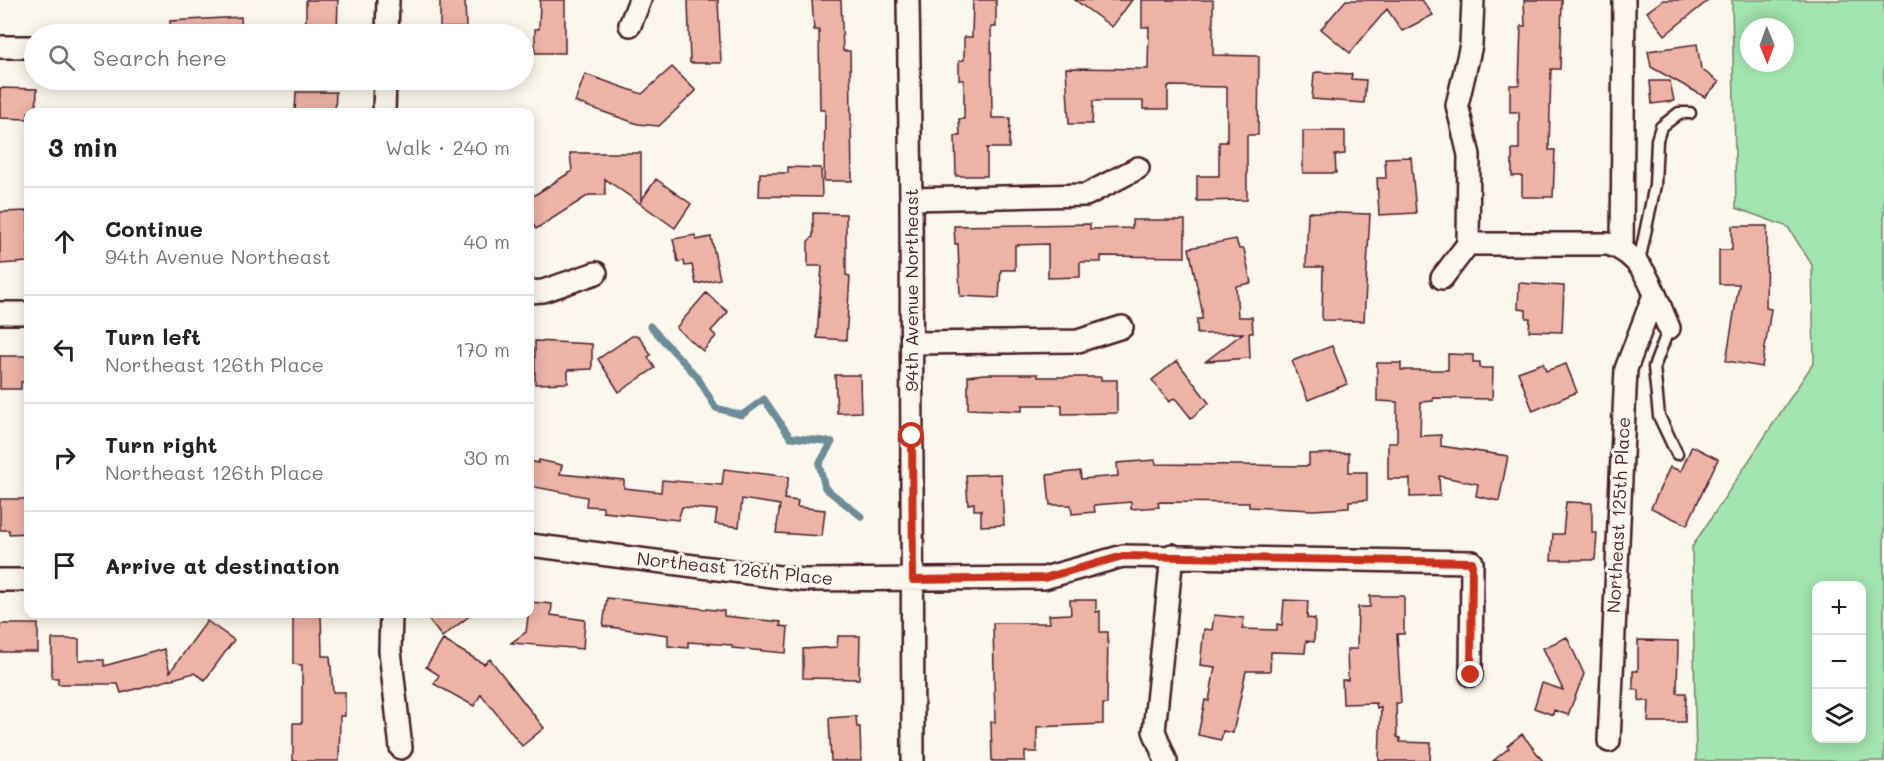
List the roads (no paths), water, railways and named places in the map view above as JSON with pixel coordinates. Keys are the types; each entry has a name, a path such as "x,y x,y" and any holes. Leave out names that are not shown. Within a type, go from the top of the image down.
{"street":[{"path":"387,24 388,0"},
{"path":"630,25 640,0"},
{"name":"94th Avenue Northeast","path":"908,0 913,761"},
{"path":"1442,278 1468,244 1469,155 1457,105 1471,45 1473,0"},
{"path":"1622,248 1624,0"},
{"path":"0,46 24,47"},
{"path":"384,108 385,90"},
{"path":"911,199 1086,195 1138,168"},
{"path":"1468,244 1608,244 1622,248 1639,261 1669,328"},
{"path":"534,292 543,291 596,273"},
{"name":"Northeast 125th Place","path":"1609,741 1626,369 1654,295"},
{"path":"0,313 24,313"},
{"path":"912,344 1078,341 1122,327"},
{"name":"Northeast 126th Place","path":"534,546 803,580 1044,578 1123,556 1172,555 1472,562 1471,675"},
{"path":"1166,761 1154,731 1172,555"},
{"path":"0,580 24,580"},
{"path":"392,618 390,651 400,748"}],"lane":[{"path":"1639,261 1655,185 1657,140 1662,127 1679,113 1690,113"},
{"path":"1669,328 1653,367 1659,416 1677,454"}],"waterway":[{"path":"650,326 698,378 716,408 742,415 764,399 790,437 832,442 819,464 825,488 862,517"}]}
